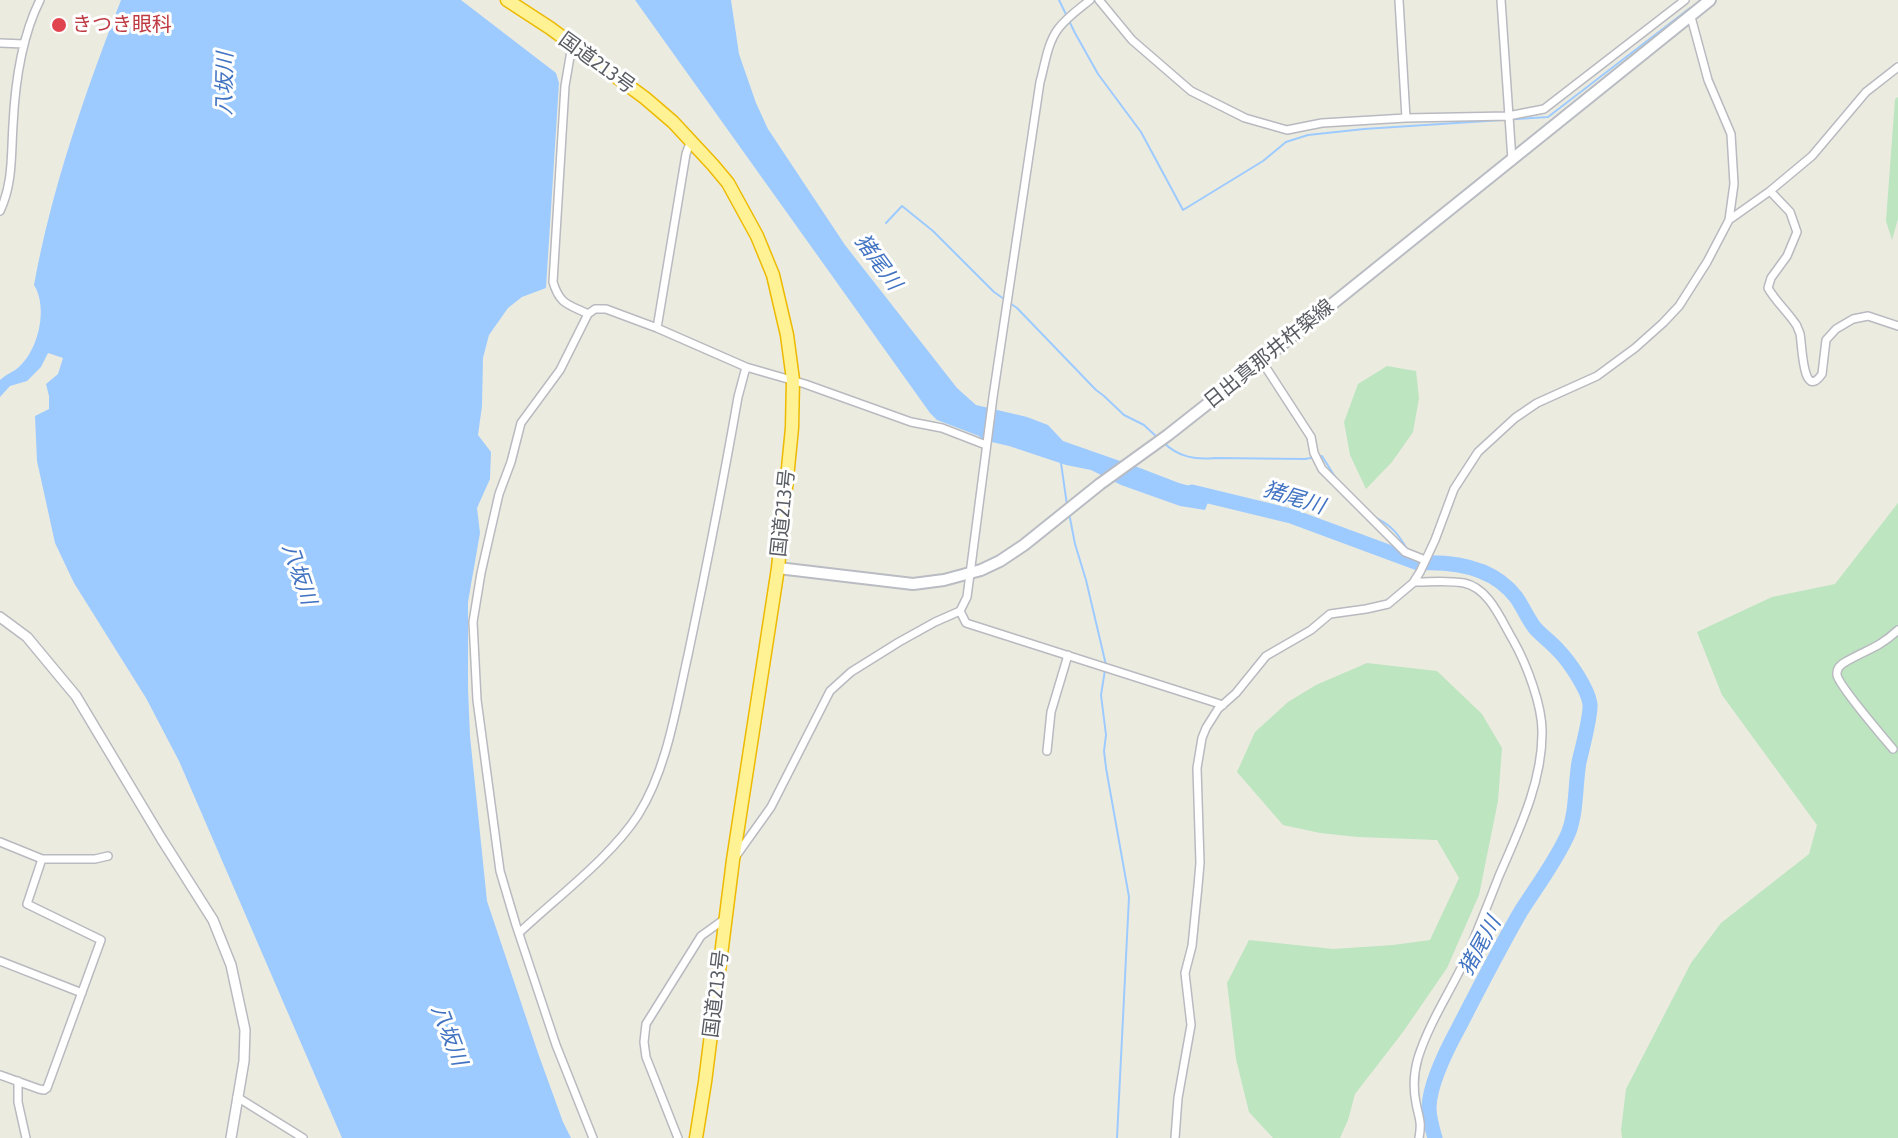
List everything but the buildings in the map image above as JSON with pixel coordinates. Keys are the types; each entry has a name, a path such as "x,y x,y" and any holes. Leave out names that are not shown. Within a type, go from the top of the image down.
{"highway":[{"name":"国道213号","path":"507,0 645,98 674,122 728,183 757,236 773,275 787,335 793,380 792,428 778,568 733,860 696,1138"}],"main road":[{"name":"日出真那井杵築線","path":"778,568 913,584 944,580 1000,561 1168,435 1690,17 1704,2"}],"street":[{"path":"0,211 8,191 15,99 24,44 30,22 40,0"},
{"path":"733,860 771,807 830,691 851,672 898,642 960,611 967,597 986,445 1040,82 1053,38 1064,22 1090,0"},
{"path":"1099,0 1132,40 1191,91 1245,118 1287,130 1322,123 1406,118 1508,116 1544,109 1685,0"},
{"path":"1399,0 1406,118"},
{"path":"1501,0 1512,160"},
{"path":"1175,1138 1178,1098 1191,1025 1185,973 1192,946 1200,863 1198,752 1206,728 1218,709 1236,693 1266,656 1311,630 1330,614 1388,604 1414,582 1435,540 1454,489 1478,452 1515,418 1537,403 1597,376 1635,348 1679,306 1707,262 1729,220 1734,184 1731,134 1708,80 1690,17"},
{"path":"0,43 24,44"},
{"path":"572,45 565,86 553,282 557,296 562,302 588,314"},
{"path":"1729,220 1770,191 1812,156 1860,98 1898,67"},
{"path":"657,328 686,154 691,140"},
{"path":"1770,191 1790,212 1797,232 1787,256 1771,278 1768,288 1796,325 1800,334 1805,374 1809,379 1814,380 1822,374 1826,340 1836,329 1853,319 1868,316 1898,326"},
{"path":"592,1138 556,1045 519,933 499,861 477,700 473,622 481,573 499,494 511,462 521,423 560,370 588,314 595,309 606,309 657,328 746,367 793,380 911,422 942,428 986,445"},
{"path":"1262,360 1311,437 1317,462 1322,470 1405,552 1425,560"},
{"path":"519,933 599,860 630,827 651,791 671,731 746,367"},
{"path":"1414,582 1466,584 1486,596 1523,658 1540,711 1543,733 1540,762 1520,825 1464,960 1418,1058 1413,1084 1421,1123 1419,1138"},
{"path":"960,611 966,622 1223,705"},
{"path":"0,617 27,637 76,696 213,920 231,965 245,1030 244,1061 231,1138"},
{"path":"1893,749 1846,691 1837,673 1838,668 1846,661 1876,648 1898,630"},
{"path":"1047,751 1051,712 1068,655"},
{"path":"0,842 42,859 95,859 108,856"},
{"path":"0,1075 39,1089 47,1088 101,940 27,904 42,859"},
{"path":"678,1138 646,1057 644,1042 646,1024 701,936 726,918"},
{"path":"0,960 82,993"},
{"path":"18,1081 18,1102 26,1138"},
{"path":"237,1097 303,1138"}],"green space":[{"path":"1898,97 1898,219 1892,240 1886,221 1895,99"},
{"path":"1387,366 1416,371 1419,398 1413,432 1392,462 1366,489 1350,455 1344,422 1358,384"},
{"path":"1898,503 1898,1138 1622,1138 1626,1089 1691,963 1721,923 1809,854 1817,825 1722,695 1697,632 1772,597 1835,584"},
{"path":"1367,663 1437,671 1482,714 1502,748 1498,801 1479,895 1447,968 1403,1032 1355,1094 1340,1138 1273,1138 1249,1112 1236,1059 1227,983 1249,940 1333,949 1430,940 1459,878 1437,840 1358,837 1320,833 1283,825 1237,772 1255,732 1288,702 1316,685"}],"water":[{"name":"八坂川","path":"121,0 461,0 556,73 559,83 546,288 522,297 508,308 489,335 483,358 482,406 478,435 491,452 490,479 477,508 480,533 468,602 468,688 470,736 487,901 538,1053 571,1138 342,1138 179,761 146,698 74,583 55,543 37,461 35,416 49,409 46,384 58,374 63,358 48,353 41,367 27,381 10,386 0,397 0,380 27,358 36,338 41,316 38,294 34,285 50,212 82,105"},
{"path":"635,0 731,0 739,54 756,103 768,129 845,245 957,388 976,405 1027,417 1048,425 1063,441 1179,483 1212,492 1205,510 1180,506 1121,485 1091,470 1066,465 983,440 979,436 937,420"}],"waterway":[{"path":"1059,0 1098,74 1141,132 1183,210 1263,161 1286,142 1308,135 1548,117 1690,8"},
{"path":"886,223 902,206 933,231 994,292 1017,308 1096,390 1124,415 1144,425 1159,439"},
{"path":"1163,442 1181,454 1201,458 1305,459 1322,456 1337,480"},
{"path":"1061,463 1067,505"},
{"name":"猪尾川","path":"1192,492 1291,516 1418,563 1446,563 1485,573 1507,587 1516,597 1535,628 1572,668 1589,698 1589,716 1579,762 1571,826 1552,864 1521,911 1449,1045 1430,1097 1430,1119 1435,1138"},
{"path":"1069,513 1106,665"},
{"path":"1374,517 1394,531 1409,552"},
{"path":"1105,670 1101,695 1106,735 1104,751 1129,897 1117,1138"}],"place":[{"name":"きつき眼科","path":"59,25"}]}
